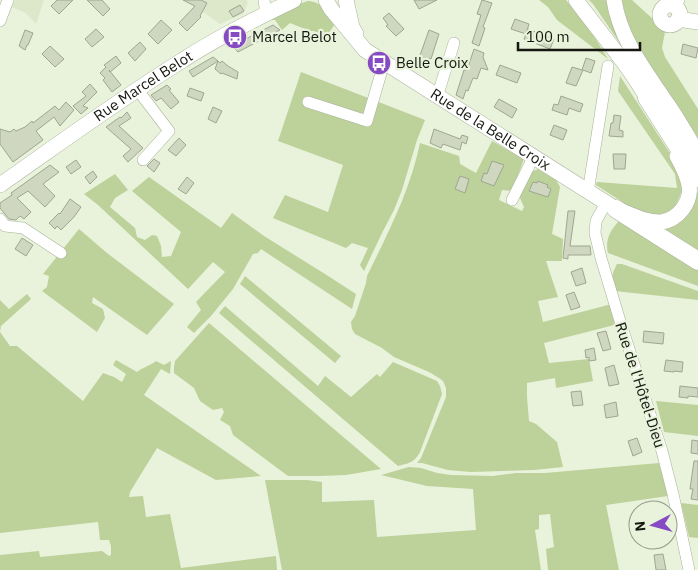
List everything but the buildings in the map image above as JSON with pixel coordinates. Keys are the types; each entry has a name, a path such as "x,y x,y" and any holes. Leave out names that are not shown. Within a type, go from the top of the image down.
{"highway":[{"path":"647,98 698,178"},
{"path":"611,206 698,261"}],"main road":[{"name":"Rue Marcel Belot","path":"0,185 137,89 192,54 240,27 265,7 294,0"},
{"name":"Rue de la Belle Croix","path":"326,0 331,9 366,50 533,158 611,206 647,220 661,222 671,219 681,212 688,197 690,187 683,168 647,98 624,63 576,0"},
{"name":"Rue de la Belle Croix","path":"346,0 352,26 366,50"},
{"path":"650,0 698,22"},
{"path":"615,6 622,30 634,54 698,154"}],"street":[{"path":"0,21 8,0"},
{"path":"437,97 454,43"},
{"path":"308,102 367,122 384,63"},
{"path":"588,192 608,66"},
{"path":"137,89 169,131 143,160"},
{"path":"512,200 533,158"},
{"name":"Rue de l'Hôtel-Dieu","path":"611,206 596,221 596,233 620,321 664,460 689,570"},
{"path":"0,219 5,226 23,228 62,253"}],"shaded area":[{"path":"15,0 44,0 36,24 26,13 12,7"},
{"path":"182,0 246,0 248,2 243,14 220,24"}],"green space":[{"path":"539,0 566,0 587,25 608,59 557,20 548,7"},
{"path":"589,0 609,0 630,58 593,4"},
{"path":"622,0 632,0 665,32 662,48 665,57 698,109 698,138 635,42 627,24"},
{"path":"308,1 321,6 335,24 326,37 290,23 282,30 275,20 270,20 302,3"},
{"path":"301,72 425,120 394,210 364,271 360,265 368,248 352,243 346,248 273,218 285,195 328,212 343,165 278,141"},
{"path":"620,76 675,161 680,175 682,191 676,205 669,212 660,216 638,212 596,185 597,182 677,188 675,174 618,91"},
{"path":"492,141 524,159 512,191 502,190 499,200 522,211 524,207 519,196 531,172 538,169 556,180 560,187 552,234 563,239 562,261 546,261 558,297 538,301 543,322 612,304 618,324 544,343 549,363 589,359 593,381 556,388 555,378 527,383 529,421 536,424 557,442 563,467 471,472 448,470 417,463 421,458 446,397 446,388 443,381 429,372 394,357 382,348 355,334 352,329 351,322 355,316 367,276 404,195 420,143 459,156 460,164 476,173"},
{"path":"115,174 128,190 115,198 110,207 135,228 137,237 145,240 152,235 157,236 161,246 162,257 171,256 181,232 132,191 149,177 221,228 232,213 264,236 356,294 352,309 261,249 258,253 253,254 233,289 194,333 187,327 201,310 196,302 225,272 213,262 188,289 84,194"},
{"path":"695,188 698,193 698,256 652,224 661,225"},
{"path":"625,221 698,266 698,286 608,253 607,244 611,232 618,222"},
{"path":"79,229 174,304 147,335 93,297 92,303 103,309 105,318 97,332 42,291 47,287 49,276 43,274"},
{"path":"617,264 622,264 698,291 698,300 615,291 612,277"},
{"path":"245,276 341,356 335,363 240,284"},
{"path":"27,294 31,299 1,326 0,332 0,300 9,309"},
{"path":"225,306 318,386 325,376 351,397 377,374 380,377 393,362 437,381 442,394 418,456 411,462 398,466 219,313"},
{"path":"209,323 381,469 346,475 288,476 233,435 230,426 220,420 224,412 222,408 213,410 200,401 194,388 174,373 175,361"},
{"path":"0,332 10,346 17,346 83,401 103,373 122,382 126,374 113,365 116,360 137,372 156,361 164,365 171,361 170,374 161,369 144,395 261,476 216,480 157,448 130,492 129,497 143,496 146,517 170,514 181,568 276,556 277,570 0,570 0,555 39,551 40,557 102,551 109,556 111,555 111,546 109,540 100,540 98,522 0,533"},
{"path":"656,401 698,405 698,436 664,432"},
{"path":"659,463 668,496 628,500 628,502 606,505 619,570 548,570 546,549 554,547 550,514 539,515 539,529 535,530 541,570 282,570 265,480 322,482 322,502 374,500 377,537 476,530 473,489 427,486 381,475 409,467 451,475 493,476 516,473 545,473"},
{"path":"681,503 698,505 698,538 689,537"}],"place":[{"name":"Marcel Belot","path":"235,37"},
{"name":"Belle Croix","path":"379,63"}]}
